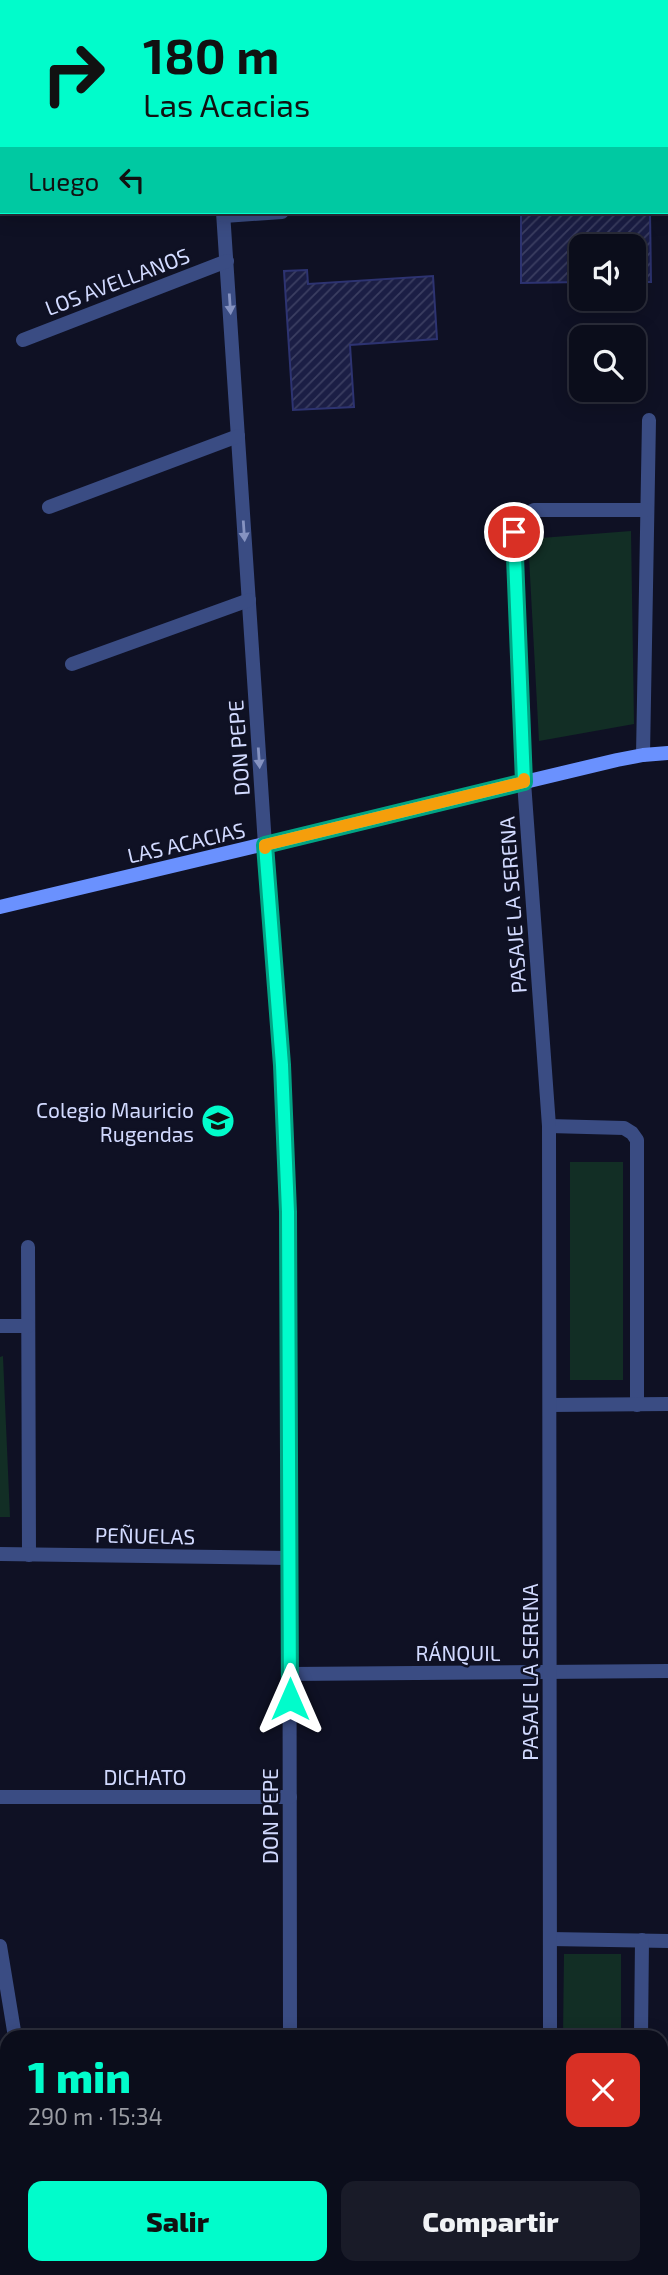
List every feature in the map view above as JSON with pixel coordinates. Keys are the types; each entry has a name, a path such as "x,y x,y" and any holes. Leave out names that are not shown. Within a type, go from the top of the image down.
{"main road":[{"name":"LAS ACACIAS","path":"0,907 524,782 643,755 668,753"}],"street":[{"name":"DON PEPE","path":"223,214 285,1116 289,1237 290,2030"},
{"name":"LOS AVELLANOS","path":"23,340 227,261"},
{"path":"643,755 649,420"},
{"path":"49,507 238,436"},
{"name":"PASAJE LA SERENA","path":"550,2030 549,1126 524,782 514,532 520,517 534,510 647,510"},
{"path":"72,664 249,600"},
{"path":"549,1126 615,1126 632,1133 637,1140 637,1405"},
{"path":"28,1247 29,1555"},
{"path":"0,1326 28,1326"},
{"path":"550,1405 668,1404"},
{"name":"PEÑUELAS","path":"0,1554 289,1558"},
{"name":"RÁNQUIL","path":"290,1674 668,1671"},
{"name":"DICHATO","path":"0,1797 290,1797"},
{"path":"550,1940 668,1941"},
{"path":"641,2030 642,1940"},
{"path":"0,1946 14,2030"}],"green space":[{"path":"631,531 634,724 539,741 528,539"},
{"path":"570,1162 623,1162 623,1380 570,1380"},
{"path":"3,1356 10,1517 0,1517 0,1357"},
{"path":"564,1954 621,1954 621,2030 563,2030"}],"building":[{"path":"521,214 650,214 651,282 646,282 646,234 569,234 569,282 521,283"},
{"path":"307,270 308,284 433,276 437,339 350,345 354,407 293,410 284,271"}],"slow traffic":[{"path":"265,848 265,845 524,782 524,779"}],"place":[{"name":"Colegio Mauricio Rugendas","path":"218,1121"}],"route":[{"path":"290,1699 289,1237 282,1065 265,845 524,782 514,532"}]}
